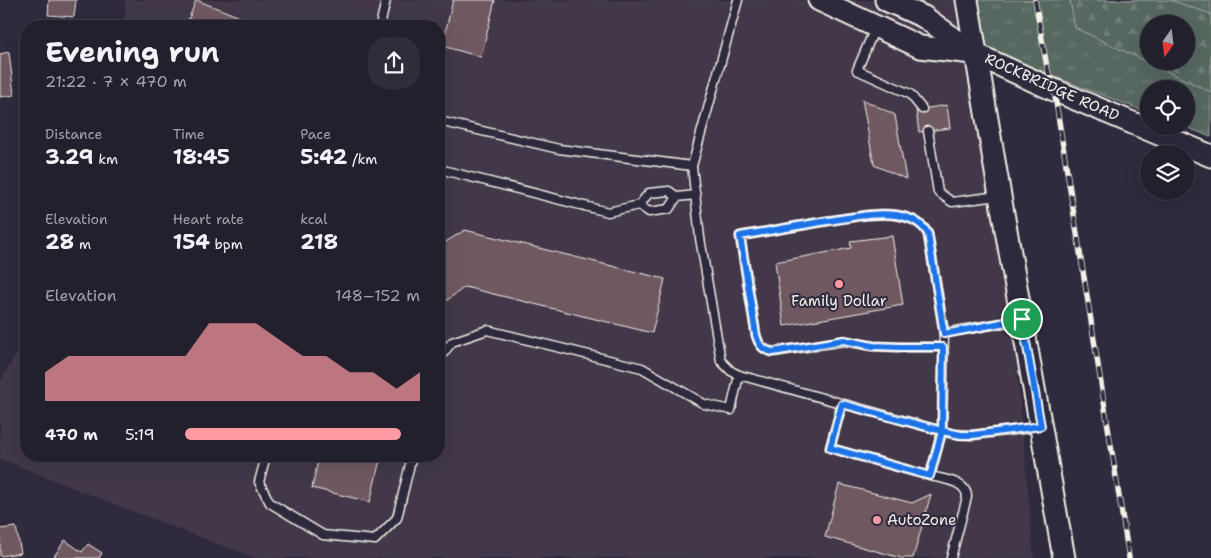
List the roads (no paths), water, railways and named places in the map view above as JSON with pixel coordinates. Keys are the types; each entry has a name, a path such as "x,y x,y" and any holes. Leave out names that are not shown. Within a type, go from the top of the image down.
{"main road":[{"name":"ROCKBRIDGE ROAD","path":"819,0 920,47 976,54"},
{"name":"ROCKBRIDGE ROAD","path":"886,0 924,17 976,54 1054,90 1211,156"},
{"path":"967,0 1064,558"}],"lane":[{"path":"381,20 386,0"},
{"path":"738,0 692,166 700,238 721,361 731,371 740,375 961,435 1041,426"},
{"path":"875,26 857,70 910,94 922,109"},
{"path":"445,122 559,149 692,166"},
{"path":"928,131 938,192 952,202 1000,196"},
{"path":"445,171 608,212 639,206 649,193 669,191 677,197 696,195"},
{"path":"639,206 649,212 669,209 677,197"},
{"path":"930,476 942,431 944,334 928,234 925,229 913,220 887,214 859,216 740,236 756,335 761,346 766,351 773,352 844,340 873,346 943,347"},
{"path":"944,334 1022,319"},
{"path":"445,351 452,342 487,330 642,368 704,404 731,410 740,375"},
{"path":"842,404 830,448 958,484 965,489 967,497 951,558"},
{"path":"264,462 259,482 270,503 323,535 375,540 397,518 411,462"}],"railway":[{"path":"1035,0 1047,67 1054,90 1129,558"}],"place":[{"name":"Family Dollar","path":"839,284"},
{"name":"AutoZone","path":"877,520"}]}
